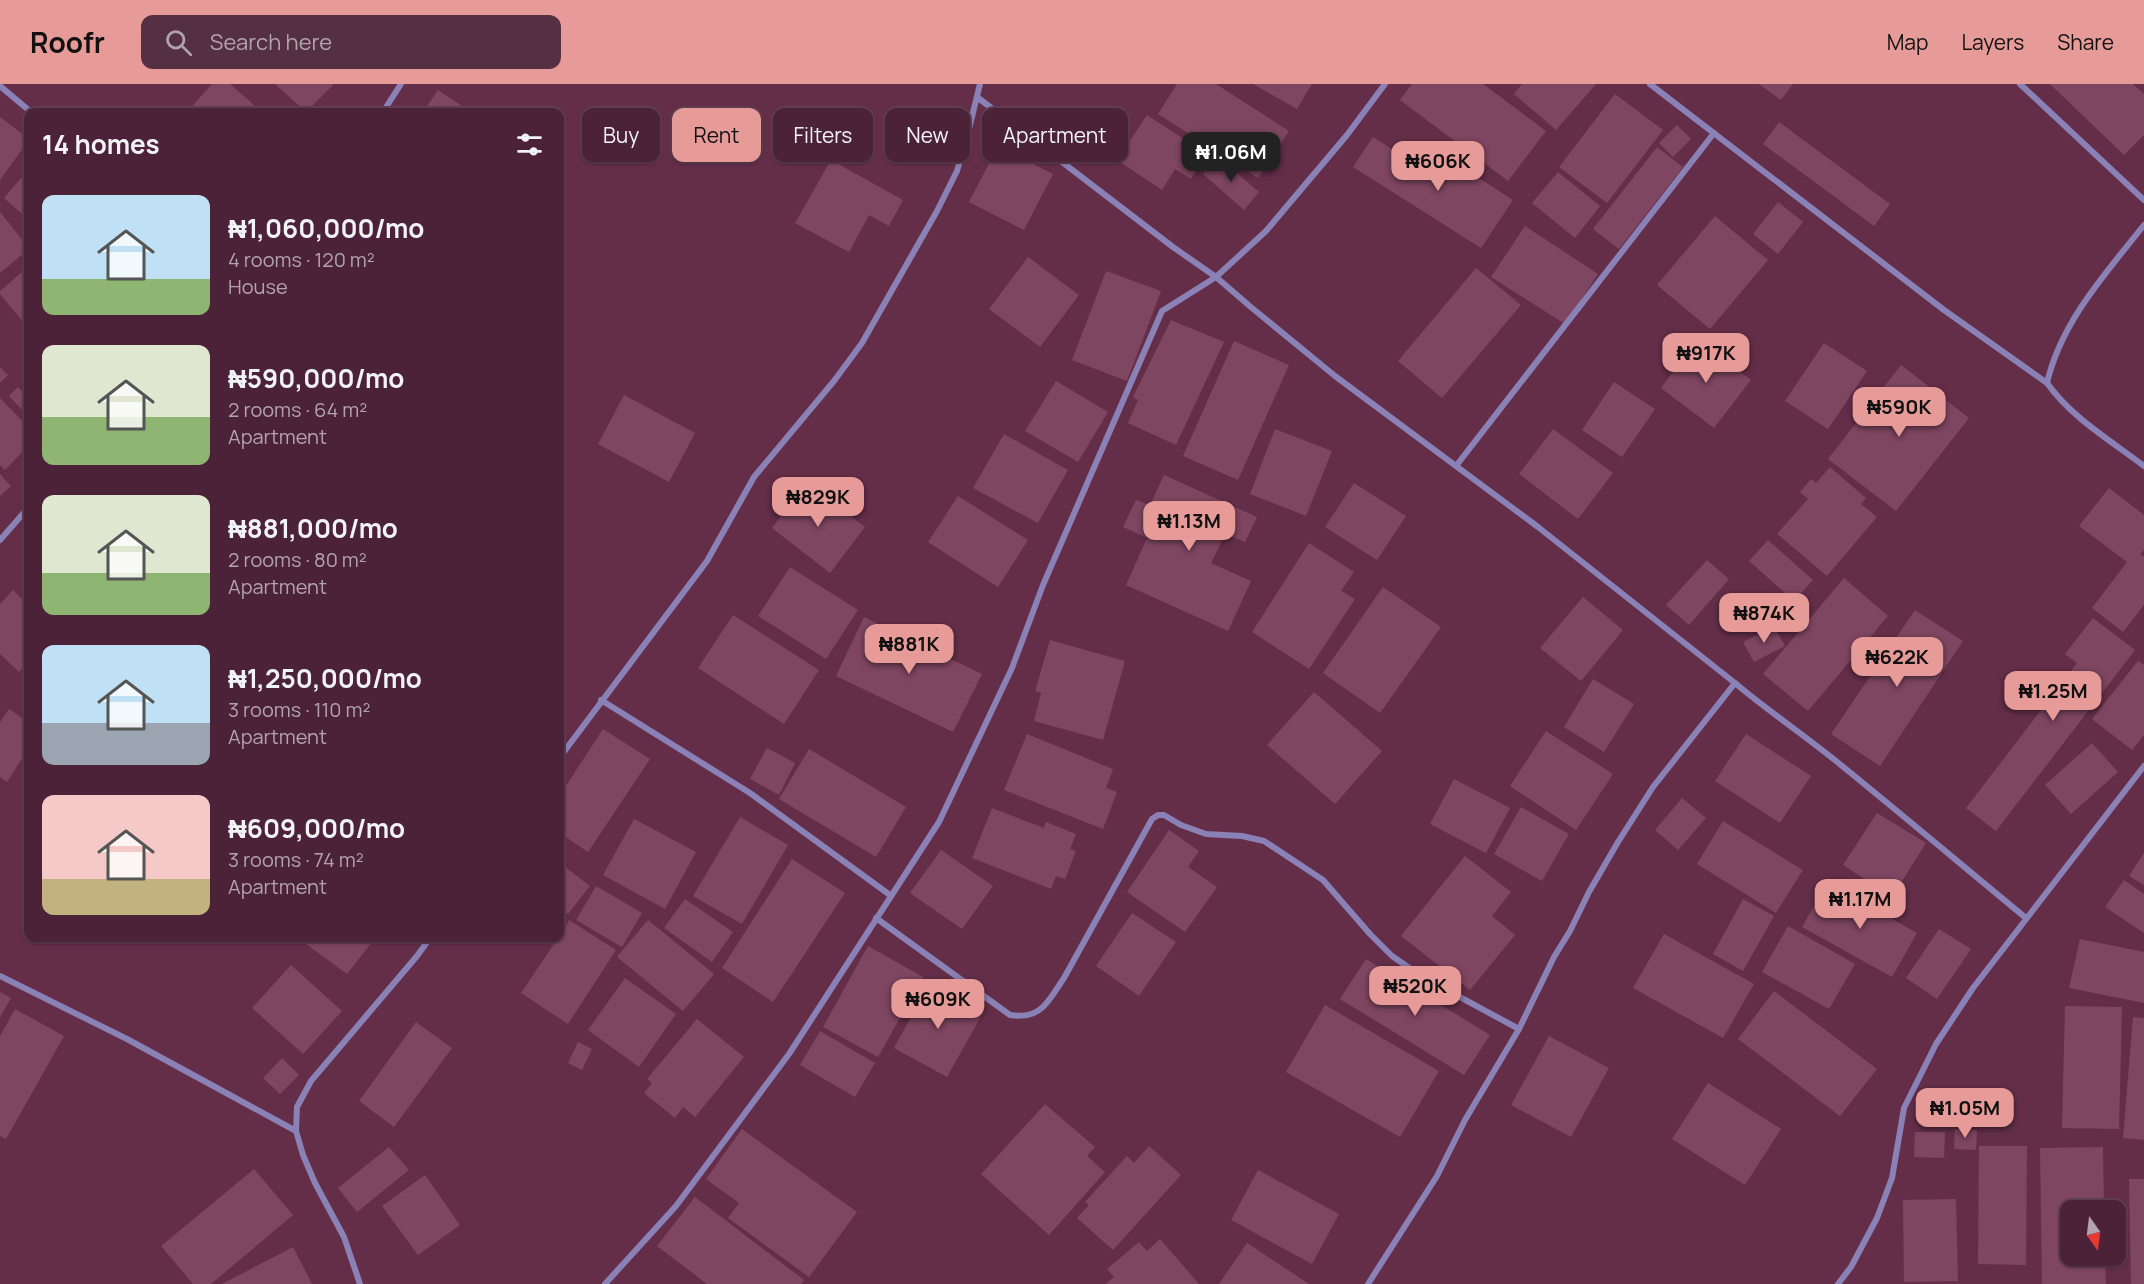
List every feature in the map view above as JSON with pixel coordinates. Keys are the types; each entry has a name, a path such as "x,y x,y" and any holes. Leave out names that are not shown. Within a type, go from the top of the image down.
{"street":[{"path":"386,108 401,84"},
{"path":"564,751 707,561 754,477 828,389 862,343 937,211 957,171 980,84"},
{"path":"605,1284 676,1206 789,1054 939,822 1012,668 1048,574 1162,311 1216,277 1266,231 1347,135 1385,84"},
{"path":"1650,84 1944,310 2047,383 2060,401 2144,466"},
{"path":"2020,84 2144,200"},
{"path":"0,86 26,108"},
{"path":"977,97 1216,277 1335,376 1456,466 1764,708 1794,728 2026,918"},
{"path":"1456,466 1714,133"},
{"path":"2047,383 2051,364 2062,339 2102,278 2144,225"},
{"path":"0,540 24,513"},
{"path":"1368,1284 1437,1176 1465,1120 1520,1029 1554,957 1618,842 1653,787 1735,684"},
{"path":"601,700 750,793 890,895"},
{"path":"1838,1284 1851,1267 1877,1218 1892,1178 1904,1108 1936,1044 1973,988 2144,766"},
{"path":"876,918 1010,1015 1024,1017 1031,1015 1048,1001 1064,978 1152,819 1158,815 1164,815 1181,825 1206,834 1242,836 1264,841 1323,880 1392,956 1421,976 1520,1029"},
{"path":"360,1284 344,1237 315,1183 296,1131 297,1107 311,1082 427,942"},
{"path":"0,976 127,1039 296,1131"}],"building":[{"path":"212,84 230,84 257,108 191,108"},
{"path":"275,84 333,85 310,108 302,108"},
{"path":"1177,84 1216,84 1289,131 1258,178 1158,114"},
{"path":"1253,84 1312,84 1297,109"},
{"path":"1412,84 1483,84 1546,131 1508,181 1400,100"},
{"path":"1522,84 1596,84 1556,130 1514,94"},
{"path":"1759,84 1793,84 1781,100"},
{"path":"2050,84 2133,84 2144,94 2144,135 2124,155"},
{"path":"438,90 465,108 426,108"},
{"path":"1615,94 1663,130 1607,203 1559,167"},
{"path":"1147,115 1207,154 1191,179 1175,169 1162,190 1120,162 1128,162 1128,144"},
{"path":"0,117 24,135 24,147 0,180"},
{"path":"1779,122 1890,204 1874,226 1763,144"},
{"path":"1677,125 1691,139 1673,157 1659,143"},
{"path":"1373,137 1445,183 1457,164 1513,200 1481,248 1353,167"},
{"path":"1657,147 1683,167 1619,249 1593,229"},
{"path":"1218,157 1259,192 1244,210 1203,174"},
{"path":"830,162 835,162 903,200 889,226 869,215 849,252 795,223"},
{"path":"990,162 1029,162 1053,174 1024,230 969,202"},
{"path":"1558,172 1600,206 1575,238 1532,203"},
{"path":"24,175 24,216 4,198"},
{"path":"1778,202 1803,222 1778,254 1753,234"},
{"path":"0,212 24,242 24,253 0,273"},
{"path":"1715,216 1768,260 1710,329 1657,285"},
{"path":"1525,226 1598,274 1565,324 1491,277"},
{"path":"1028,257 1079,295 1040,347 989,309"},
{"path":"1476,268 1521,305 1442,398 1398,361"},
{"path":"24,270 24,323 0,294 0,291"},
{"path":"1106,271 1161,291 1127,381 1072,360"},
{"path":"1171,320 1224,342 1176,445 1128,423 1138,400 1133,397"},
{"path":"1697,340 1751,380 1714,428 1661,388"},
{"path":"1234,341 1289,365 1238,480 1183,456"},
{"path":"1824,343 1867,371 1828,429 1785,401"},
{"path":"1901,365 1969,418 1896,511 1828,459"},
{"path":"0,367 8,375 0,383"},
{"path":"1056,381 1108,412 1078,462 1025,431"},
{"path":"1614,382 1655,409 1622,457 1582,430"},
{"path":"18,387 24,393 24,412 9,396"},
{"path":"624,395 695,433 669,482 598,444"},
{"path":"0,398 24,423 24,450 5,470 0,465"},
{"path":"1275,429 1332,451 1306,516 1250,494"},
{"path":"1553,429 1613,473 1578,519 1519,474"},
{"path":"1004,434 1068,470 1038,523 973,488"},
{"path":"1830,467 1866,498 1861,504 1877,517 1827,576 1777,534 1808,499 1800,492 1811,479 1816,483"},
{"path":"0,474 11,486 0,496"},
{"path":"1164,475 1257,517 1245,542 1225,534 1211,563 1251,581 1228,631 1126,585 1147,538 1123,527 1136,500 1150,505"},
{"path":"807,482 865,527 830,573 772,528"},
{"path":"1354,483 1406,516 1377,560 1325,527"},
{"path":"2109,488 2144,515 2144,550 2140,554 2144,557 2144,605 2123,632 2092,608 2127,562 2079,526"},
{"path":"958,496 1028,540 998,587 928,542"},
{"path":"1768,540 1813,580 1794,601 1749,561"},
{"path":"1309,543 1354,572 1341,591 1355,599 1309,669 1252,632"},
{"path":"1707,560 1729,579 1689,625 1666,605"},
{"path":"790,567 858,610 826,659 758,616"},
{"path":"1844,578 1888,616 1808,711 1763,674"},
{"path":"1383,587 1441,627 1380,713 1323,673"},
{"path":"13,590 24,601 24,666 19,672 0,654 0,604"},
{"path":"1583,597 1623,630 1581,681 1540,648"},
{"path":"1915,610 1963,641 1880,766 1831,734"},
{"path":"733,615 819,670 784,724 698,668"},
{"path":"864,617 982,674 953,732 836,676"},
{"path":"2093,618 2135,650 1996,831 1966,808 2077,663 2065,654"},
{"path":"1774,626 1785,646 1754,662 1743,642"},
{"path":"1050,640 1125,661 1103,740 1034,721 1041,693 1035,691"},
{"path":"2138,661 2144,665 2144,735 2132,750 2092,719"},
{"path":"1593,679 1634,704 1604,752 1564,727"},
{"path":"1314,692 1382,751 1335,804 1267,745"},
{"path":"9,709 24,719 24,755 7,782 0,777 0,722"},
{"path":"603,729 650,759 588,852 564,836 564,789"},
{"path":"1546,731 1613,774 1576,830 1510,786"},
{"path":"1027,734 1113,769 1106,788 1117,792 1103,829 1004,790"},
{"path":"1746,734 1811,776 1780,823 1715,781"},
{"path":"2092,743 2118,772 2071,814 2045,785"},
{"path":"767,748 795,763 779,795 750,779"},
{"path":"809,749 906,807 876,857 779,799"},
{"path":"1454,779 1510,808 1486,853 1430,824"},
{"path":"1682,798 1706,818 1678,850 1655,830"},
{"path":"1521,807 1569,834 1542,881 1494,854"},
{"path":"992,808 1044,828 1046,822 1076,834 1070,849 1076,851 1065,879 1056,876 1051,889 972,858"},
{"path":"1877,813 1926,843 1892,897 1843,865"},
{"path":"740,817 788,845 742,924 693,896"},
{"path":"634,819 696,852 665,909 603,875"},
{"path":"1723,821 1803,870 1776,913 1697,864"},
{"path":"1169,830 1199,851 1188,867 1217,887 1185,932 1127,892"},
{"path":"941,850 993,886 962,929 910,893"},
{"path":"2144,853 2144,885 2129,876"},
{"path":"1465,856 1511,892 1492,916 1515,935 1470,990 1401,936"},
{"path":"792,859 845,893 773,1002 722,968"},
{"path":"564,866 590,886 568,914 564,911"},
{"path":"2124,880 2144,894 2144,933 2105,907"},
{"path":"1828,882 1917,933 1892,977 1802,927"},
{"path":"596,886 642,913 622,947 576,920"},
{"path":"685,899 733,932 712,962 664,928"},
{"path":"1743,899 1774,916 1743,971 1713,954"},
{"path":"1132,913 1176,942 1139,996 1096,966"},
{"path":"569,920 616,950 568,1024 521,993 555,942 564,942 564,930"},
{"path":"648,920 714,974 683,1011 617,957"},
{"path":"1788,926 1855,964 1829,1009 1762,972"},
{"path":"1939,929 1971,949 1937,999 1906,978"},
{"path":"1664,934 1754,984 1723,1038 1633,988"},
{"path":"2080,939 2144,952 2144,1003 2069,988"},
{"path":"303,942 372,942 347,974"},
{"path":"868,946 923,977 878,1057 823,1027"},
{"path":"1366,959 1490,1035 1464,1075 1340,999"},
{"path":"291,965 342,1011 303,1054 252,1008"},
{"path":"625,978 676,1014 639,1067 588,1030"},
{"path":"929,983 983,1013 947,1077 894,1048"},
{"path":"1774,991 1877,1069 1840,1116 1738,1039"},
{"path":"0,992 11,998 0,1017"},
{"path":"1325,1005 1439,1071 1400,1137 1286,1072"},
{"path":"2065,1006 2122,1007 2119,1129 2062,1128"},
{"path":"15,1009 64,1036 6,1139 0,1136 0,1036"},
{"path":"2133,1017 2144,1018 2144,1140 2123,1138"},
{"path":"697,1019 744,1057 695,1117 683,1107 675,1118 644,1093 652,1083 647,1079"},
{"path":"416,1022 452,1048 394,1127 359,1101"},
{"path":"820,1031 875,1063 855,1097 800,1065"},
{"path":"1549,1036 1609,1068 1571,1137 1511,1105"},
{"path":"578,1042 592,1049 582,1070 568,1063"},
{"path":"282,1058 299,1075 280,1094 263,1078"},
{"path":"1708,1083 1781,1129 1745,1185 1672,1139"},
{"path":"1045,1104 1095,1147 1087,1156 1105,1172 1049,1235 981,1174"},
{"path":"742,1129 857,1212 809,1277 728,1218 739,1203 706,1179"},
{"path":"1955,1129 1977,1130 1976,1150 1954,1149"},
{"path":"1915,1132 1945,1132 1944,1158 1914,1157"},
{"path":"1149,1146 1181,1175 1113,1250 1077,1218 1089,1205 1085,1202 1127,1156 1134,1163"},
{"path":"1979,1146 2027,1146 2026,1265 1978,1264"},
{"path":"389,1147 409,1170 357,1212 338,1188"},
{"path":"2103,1147 2104,1200 2060,1200 2060,1266 2105,1266 2106,1284 2042,1284 2040,1148"},
{"path":"254,1169 293,1215 211,1284 193,1284 161,1246"},
{"path":"1258,1170 1339,1214 1312,1264 1231,1220"},
{"path":"425,1175 460,1225 418,1255 382,1206"},
{"path":"2129,1179 2144,1179 2144,1284 2131,1284"},
{"path":"695,1197 804,1280 801,1284 707,1284 657,1246"},
{"path":"1956,1199 1958,1281 1904,1282 1903,1200"},
{"path":"1160,1239 1199,1284 1106,1284 1114,1277 1107,1269 1139,1242 1147,1251"},
{"path":"1247,1243 1309,1284 1219,1284"},
{"path":"293,1247 312,1284 222,1284"}]}
